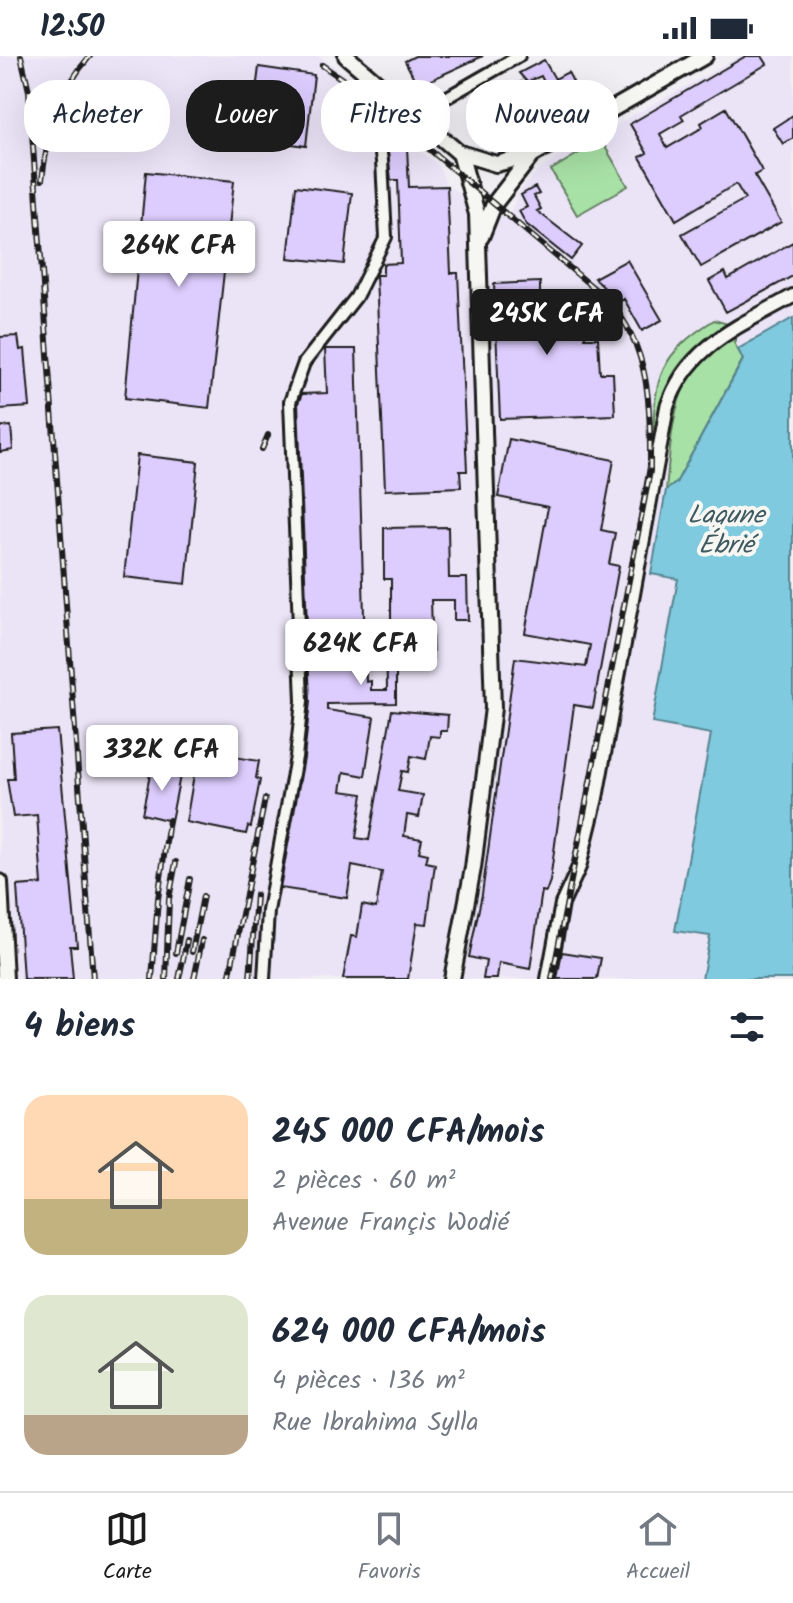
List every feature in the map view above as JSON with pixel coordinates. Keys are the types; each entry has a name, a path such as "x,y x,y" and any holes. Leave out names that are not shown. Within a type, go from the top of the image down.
{"main road":[{"path":"460,153 496,164 532,155 705,56"},
{"path":"355,58 374,80"},
{"path":"450,144 470,164 487,172 520,169"},
{"path":"452,979 473,868 493,708 478,245 475,201 460,153"},
{"path":"478,245 494,204 532,155"},
{"path":"0,882 5,979"}],"street":[{"path":"450,96 519,56"},
{"path":"264,979 268,911 296,757 302,701 290,402 304,363 356,297 386,237 382,161 369,76"},
{"path":"548,979 562,904 579,867 596,798 673,388 696,354 793,296"}],"shaded area":[{"path":"0,56 319,56 351,80 321,80 321,152 421,152 438,164 447,186 508,220 517,195 534,174 560,156 567,152 618,152 618,124 740,56 793,56 793,318 738,349 651,573 678,579 652,723 711,733 676,931 710,935 702,979 0,979","holes":["727,324 691,349 667,384 654,433 664,366"]}],"green space":[{"path":"581,152 608,152 628,186 577,215 551,170"},
{"path":"714,320 728,324 695,348 675,371 668,384 653,439 655,399 664,369 682,344"},
{"path":"736,338 734,343 743,359 676,483 666,490 674,423 687,381 698,363 715,348"}],"water":[{"name":"Lagune Ébrié","path":"793,318 793,979 702,979 710,936 675,931 711,734 652,723 678,579 651,574 666,490 676,483 743,360 738,349"}],"building":[{"path":"415,56 483,56 431,80 415,80 405,61"},
{"path":"746,56 762,56 767,64 681,115 684,120 660,134 667,148 703,127 701,123 726,108 762,171 755,175 781,222 701,267 682,234 745,199 736,184 676,220 640,157 647,153 630,124"},
{"path":"544,60 555,79 568,72 572,80 543,80 541,76 525,80 519,73"},
{"path":"259,67 314,75 306,146 305,80 257,80"},
{"path":"793,115 793,138 783,144 773,128"},
{"path":"388,152 407,152 409,187 447,186 451,273 458,273 467,471 460,471 461,487 385,490 376,275 383,275 383,264 401,263 398,180 391,180"},
{"path":"146,172 234,181 209,408 125,398"},
{"path":"296,186 352,193 344,264 288,258"},
{"path":"535,187 539,194 534,196 541,209 537,211 582,246 571,260 526,224 519,211 527,207 521,195"},
{"path":"793,242 793,276 726,312 709,281 725,272 728,279"},
{"path":"627,260 662,320 642,331 624,299 619,302 594,278"},
{"path":"540,282 540,297 583,295 585,338 598,338 600,373 613,373 615,415 500,419 494,284"},
{"path":"18,336 20,350 25,349 30,407 0,409 0,337"},
{"path":"325,349 356,349 366,682 371,681 371,690 387,690 386,627 391,627 391,579 384,579 384,528 448,527 449,578 467,578 468,620 454,620 454,600 431,600 433,659 396,660 396,703 327,704 327,710 374,717 365,776 344,772 341,791 363,794 356,838 369,840 392,710 448,715 447,731 440,731 440,737 430,736 426,759 411,756 408,772 402,771 398,791 423,795 419,817 407,815 404,836 422,839 419,852 428,854 426,862 435,864 427,924 417,923 408,979 343,979 351,936 357,937 362,905 376,908 382,872 352,866 347,898 280,888 304,758 310,701 298,403 302,394 327,393"},
{"path":"11,426 13,450 0,452 0,427"},
{"path":"509,439 614,460 601,530 615,533 609,564 619,566 593,708 574,705 550,881 546,892 542,891 530,969 499,963 497,979 483,979 486,961 469,957 482,894 515,658 586,667 590,645 525,633 548,507 498,497"},
{"path":"137,455 198,462 186,584 124,577"},
{"path":"57,730 77,946 70,946 73,979 23,979 17,886 42,884 37,815 13,817 7,779 14,779 11,733"},
{"path":"198,751 259,761 256,778 260,780 251,827 248,826 246,834 186,822"},
{"path":"152,765 181,771 171,821 142,814"},
{"path":"562,952 601,958 597,979 557,979"}],"railway":[{"path":"21,56 29,91 93,979"},
{"path":"42,180 56,114 70,84 90,56"},
{"path":"322,65 365,95 609,301 634,340 641,360 650,425 650,471 552,979"},
{"path":"262,449 268,435"},
{"path":"229,979 265,799"},
{"path":"152,979 158,899 169,820"},
{"path":"166,979 169,899 176,862"},
{"path":"176,953 190,879"},
{"path":"250,979 256,895"},
{"path":"192,952 203,896"},
{"path":"179,979 187,940"},
{"path":"194,979 202,940"}]}
